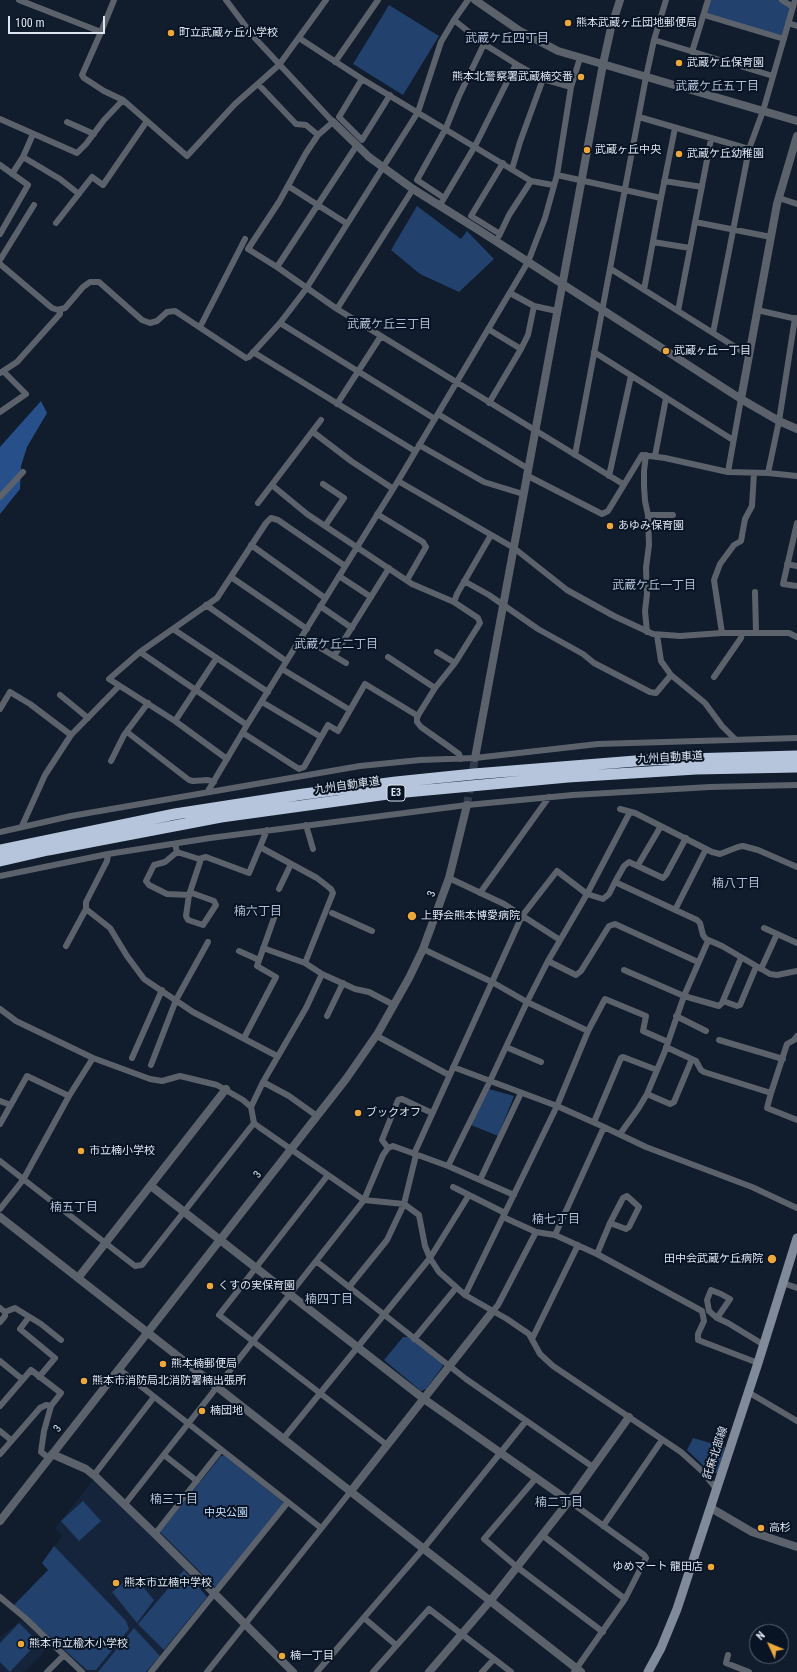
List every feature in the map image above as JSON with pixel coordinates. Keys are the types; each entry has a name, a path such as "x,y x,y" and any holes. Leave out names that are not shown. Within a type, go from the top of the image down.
{"highway":[{"name":"九州自動車道","path":"0,850 175,814 304,794 396,782 474,774 640,761 797,756"},
{"name":"九州自動車道","path":"0,861 48,850 221,817 395,793 575,776 696,769 797,767"}],"main road":[{"name":"託麻北部線","path":"648,1672 661,1648 677,1609 758,1364 797,1238"}],"street":[{"path":"19,0 101,32"},
{"path":"36,7 38,0"},
{"path":"114,0 82,75 91,82 123,100 187,156 218,120 279,65 326,0"},
{"path":"226,0 253,36 279,65 357,145 382,168 413,189 442,201"},
{"path":"335,62 378,0"},
{"path":"0,264 48,305 58,310 65,308 83,287 90,282 99,282 142,320 150,323 157,321 167,312 176,311 246,358 249,357 280,322 306,288 418,112 441,42 468,0"},
{"path":"475,0 520,31 558,51 797,121"},
{"path":"474,758 524,494 602,64 620,0"},
{"path":"575,455 646,77 654,40 666,0"},
{"path":"692,52 708,0"},
{"path":"782,0 793,7"},
{"path":"713,333 749,149 763,111 795,0"},
{"path":"704,15 784,39"},
{"path":"454,20 484,44 516,64 543,79 571,87"},
{"path":"788,23 797,26"},
{"path":"299,38 362,79 446,128 531,181 554,185"},
{"path":"654,40 773,76"},
{"path":"484,44 458,96 446,128 417,180 442,201 498,238"},
{"path":"208,791 392,488 398,481 528,262 546,218 557,175 571,87 580,58"},
{"path":"442,201 475,146 516,64"},
{"path":"362,79 339,117 362,140 390,95"},
{"path":"512,169 520,142 543,79"},
{"path":"258,84 296,124 306,126 318,135"},
{"path":"0,119 77,153 104,120 123,100"},
{"path":"639,117 749,149"},
{"path":"56,223 92,177 103,185 147,121"},
{"path":"67,122 94,134"},
{"path":"333,122 318,135 248,249 277,267 337,310 623,484"},
{"path":"644,290 675,128"},
{"path":"12,174 23,158 33,134"},
{"path":"728,472 748,355 779,198 797,136"},
{"path":"678,311 711,139"},
{"path":"277,267 357,145"},
{"path":"23,158 60,179 79,194"},
{"path":"503,163 471,216 528,262 741,399 779,421 797,429"},
{"path":"0,165 28,185 0,234"},
{"path":"557,175 661,198"},
{"path":"498,238 509,215 531,181"},
{"path":"664,181 702,187"},
{"path":"288,186 346,223"},
{"path":"337,310 413,189"},
{"path":"779,198 797,204"},
{"path":"0,260 34,205"},
{"path":"695,222 771,237"},
{"path":"200,327 245,239"},
{"path":"653,242 690,248"},
{"path":"611,269 748,355"},
{"path":"510,293 534,306 557,311"},
{"path":"489,403 528,335 534,306"},
{"path":"0,412 26,394 2,372 18,362 60,314 60,309"},
{"path":"757,310 796,319 779,421 768,473"},
{"path":"280,322 527,471 602,514 608,511 642,455 656,456 728,472 768,473 797,476"},
{"path":"488,329 521,349"},
{"path":"337,404 381,336"},
{"path":"253,352 416,451"},
{"path":"594,352 733,440"},
{"path":"609,476 631,376"},
{"path":"656,456 666,398"},
{"path":"258,503 273,486 321,420"},
{"path":"313,432 351,461 392,488"},
{"path":"419,445 484,482 524,494"},
{"path":"646,455 644,486 648,515 649,545 646,568 647,594 645,611 647,632"},
{"path":"0,497 23,472"},
{"path":"722,633 714,580 720,564 734,545 741,542 745,519 752,506 754,473"},
{"path":"398,481 514,548 567,590 647,632 657,635 680,636 722,633 789,633 797,637"},
{"path":"323,484 344,498 325,526"},
{"path":"273,486 307,514 417,587 454,602 478,618 480,623 455,663 435,688 416,722 459,754 461,759"},
{"path":"377,514 423,542 426,547 407,580"},
{"path":"648,515 673,515"},
{"path":"227,759 175,721 109,679 140,652 217,598 266,522 272,518 275,518 345,566"},
{"path":"797,523 783,584 797,586"},
{"path":"454,602 464,581 491,535"},
{"path":"251,545 326,598"},
{"path":"787,564 797,566"},
{"path":"334,656 389,568"},
{"path":"339,576 371,597"},
{"path":"231,577 307,629"},
{"path":"464,581 489,595 538,630 583,654 594,663 650,692 656,693 671,675"},
{"path":"755,592 756,633"},
{"path":"206,605 286,661"},
{"path":"320,606 352,628"},
{"path":"173,629 216,659 268,692"},
{"path":"714,677 741,638 742,633"},
{"path":"657,635 659,659 671,675 705,703 722,726 736,740"},
{"path":"302,637 346,663"},
{"path":"140,652 247,725"},
{"path":"436,652 455,663"},
{"path":"388,657 435,688"},
{"path":"175,721 216,659"},
{"path":"282,669 350,710"},
{"path":"243,733 298,768 304,767 328,725 338,731 365,684 418,716"},
{"path":"22,826 45,776 71,735 119,686"},
{"path":"0,709 10,692 30,704 71,735"},
{"path":"60,695 88,718"},
{"path":"262,702 321,737"},
{"path":"111,761 127,732 148,703"},
{"path":"127,732 189,780 208,780 214,782"},
{"path":"0,832 22,826 208,791 360,766 420,760 474,758 598,744 797,738"},
{"path":"0,876 108,854 267,830 467,805 549,797 710,787 797,785"},
{"path":"480,893 549,797"},
{"name":"3","path":"0,1521 119,1369 146,1332 221,1241 318,1116 377,1036 423,949 449,878 467,805"},
{"path":"620,809 635,813 706,849 720,854 743,846 758,850 797,867"},
{"path":"448,1166 548,961 587,894 630,812"},
{"path":"306,825 313,849"},
{"path":"638,865 661,826"},
{"path":"177,852 199,859 206,857 249,873 267,830"},
{"path":"349,1287 387,1240 404,1204 415,1154 449,1075 522,916 557,872 587,894 603,899 609,894 625,863 632,862 663,878 686,838"},
{"path":"175,844 177,852"},
{"path":"260,847 317,878 331,889 333,893 305,963"},
{"path":"675,910 706,849"},
{"path":"177,852 165,862 154,865 146,881 149,885 166,894 188,894 192,893 214,901 216,905 203,925 188,920 186,916 188,894 200,862 199,859"},
{"path":"66,946 86,909 86,902 107,861 108,854"},
{"path":"279,889 291,864"},
{"path":"449,878 504,904 560,940"},
{"path":"615,882 697,920 701,926 703,935 708,940 722,946 770,974 777,975 797,971"},
{"path":"86,909 110,928 127,956 144,979 193,1012 278,1056"},
{"path":"332,914 372,931"},
{"path":"244,1038 276,977 257,966 274,918"},
{"path":"548,961 576,975 609,926 615,924 698,962"},
{"path":"764,928 797,943"},
{"path":"723,1001 738,1006 740,1005 777,934"},
{"path":"620,1134 638,1110 647,1094 667,1044 676,1016 708,940"},
{"path":"151,1065 176,1000 208,942"},
{"path":"263,948 305,963 322,974 355,989 369,992 394,1006"},
{"path":"423,949 492,982 527,1002 588,1032"},
{"path":"239,951 259,960"},
{"path":"624,970 684,996 718,1006 721,1005 723,1001 741,958"},
{"path":"322,974 306,1008 263,1082 251,1107 254,1123 364,1200 404,1204 418,1215 425,1246 430,1258 439,1272 456,1288 529,1334 540,1354 553,1366 681,1452 702,1471 716,1490"},
{"path":"327,1016 343,983"},
{"path":"132,1058 162,990"},
{"path":"465,1295 557,1106 588,1032 604,999 646,1016 643,1031 698,1062 701,1070 704,1072 771,1093"},
{"path":"0,1009 16,1021 93,1058 150,1079 162,1081 180,1076 217,1085 243,1100 251,1107"},
{"path":"676,1016 706,1031"},
{"path":"377,1036 449,1075"},
{"path":"797,1036 788,1044 766,1108 797,1120"},
{"path":"719,1040 782,1059"},
{"path":"506,1047 541,1062"},
{"path":"594,1122 621,1058 623,1057 657,1070"},
{"path":"0,1209 23,1180 69,1096 93,1058"},
{"path":"647,1094 670,1104 674,1102 692,1059"},
{"path":"453,1067 557,1106 646,1147 752,1187 797,1208"},
{"path":"0,1124 27,1076 69,1096"},
{"path":"263,1082 289,1096 318,1116"},
{"path":"78,1278 226,1090"},
{"path":"480,1180 521,1093"},
{"path":"388,1148 382,1140 398,1100 402,1099 432,1113"},
{"path":"0,1101 11,1105"},
{"path":"0,1161 135,1266 142,1265 254,1123"},
{"path":"555,1235 604,1127"},
{"path":"124,1504 364,1200 383,1155 388,1148 393,1146 448,1166 514,1195"},
{"path":"328,1175 219,1315 387,1445"},
{"path":"0,1217 423,1549 491,1600 577,1671 625,1599 646,1558 644,1555 424,1399 151,1186"},
{"path":"453,1186 536,1232 555,1235 597,1254 702,1311 704,1321 698,1334 698,1340 758,1364"},
{"path":"283,1438 430,1258 469,1195"},
{"path":"597,1254 610,1223 625,1197 628,1196 639,1206 629,1227 626,1229 610,1223"},
{"path":"207,1672 498,1305 536,1232"},
{"path":"532,1339 578,1245"},
{"path":"316,1261 466,1379 593,1467"},
{"path":"783,1283 797,1288"},
{"path":"414,1339 456,1288"},
{"path":"717,1318 730,1299 711,1290 707,1300 709,1311 717,1318 764,1345"},
{"path":"0,1322 5,1316 2,1310 15,1308 60,1340"},
{"path":"29,1317 20,1329 55,1358 39,1377"},
{"path":"0,1361 22,1379"},
{"path":"119,1369 321,1528"},
{"path":"0,1406 31,1370 62,1393 51,1406 41,1452 86,1469 94,1475 293,1672"},
{"path":"748,1392 797,1421"},
{"path":"94,1475 154,1397"},
{"path":"0,1454 40,1408 46,1405 51,1406"},
{"path":"429,1672 491,1600 569,1501 629,1417"},
{"path":"317,1672 423,1549 526,1421"},
{"path":"0,1430 11,1440"},
{"path":"603,1526 662,1440"},
{"path":"155,1534 221,1450"},
{"path":"164,1455 197,1481"},
{"path":"536,1478 484,1539 517,1567 603,1632"},
{"path":"151,1672 288,1502"},
{"path":"710,1508 752,1532 797,1547"},
{"path":"542,1535 625,1599"},
{"path":"0,1597 82,1672"},
{"path":"373,1672 429,1609 511,1672"},
{"path":"364,1618 396,1645"},
{"path":"47,1672 64,1655"},
{"path":"728,1655 726,1663 749,1672"},
{"path":"482,1672 494,1659"}],"shaded area":[{"path":"41,401 47,413 27,447 21,466 20,489 0,514 0,447"},
{"name":"熊本市立楠中学校","path":"93,1480 159,1543 159,1546 162,1549 165,1548 207,1595 146,1672 87,1672 14,1605 48,1570 42,1563 62,1536 55,1528"},
{"name":"熊本市立楡木小学校","path":"22,1620 41,1637 40,1642 45,1647 49,1647 25,1671 26,1672 0,1672 0,1637"}],"green space":[{"path":"708,0 782,0 793,7 784,39 704,15"},
{"path":"389,5 439,36 403,95 353,64"},
{"path":"417,206 461,239 467,231 494,259 459,292 420,274 391,250"},
{"path":"489,1089 514,1096 498,1136 471,1125"},
{"path":"403,1337 410,1337 442,1363 443,1366 426,1389 421,1391 384,1360"},
{"path":"693,1438 725,1447 718,1473 711,1473 687,1450"},
{"name":"中央公園","path":"224,1455 283,1502 283,1504 219,1586 215,1587 160,1532 221,1456"},
{"path":"83,1501 101,1521 79,1541 61,1521"},
{"path":"54,1546 126,1621 129,1629 96,1670 87,1670 14,1605 48,1570 42,1563"},
{"path":"184,1570 207,1597 164,1650 138,1624"},
{"path":"133,1575 154,1600 137,1623 112,1592"},
{"name":"熊本市立楡木小学校","path":"19,1623 38,1642 10,1672 0,1662 0,1643"},
{"path":"134,1628 160,1656 146,1672 98,1672"}],"tunnel":[{"path":"467,805 475,758"}],"place":[{"name":"熊本武蔵ヶ丘団地郵便局","path":"568,23"},
{"name":"町立武蔵ヶ丘小学校","path":"171,33"},
{"name":"武蔵ケ丘保育園","path":"679,63"},
{"name":"熊本北警察署武蔵楠交番","path":"581,77"},
{"name":"武蔵ヶ丘中央","path":"587,150"},
{"name":"武蔵ケ丘幼稚園","path":"679,154"},
{"name":"武蔵ヶ丘一丁目","path":"666,351"},
{"name":"あゆみ保育園","path":"610,526"},
{"name":"上野会熊本博愛病院","path":"412,916"},
{"name":"ブックオフ","path":"358,1113"},
{"name":"市立楠小学校","path":"81,1151"},
{"name":"田中会武蔵ケ丘病院","path":"772,1259"},
{"name":"くすの実保育園","path":"210,1286"},
{"name":"熊本楠郵便局","path":"163,1364"},
{"name":"熊本市消防局北消防署楠出張所","path":"84,1381"},
{"name":"楠団地","path":"202,1411"},
{"name":"高杉","path":"761,1528"},
{"name":"ゆめマート 龍田店","path":"711,1567"},
{"name":"熊本市立楠中学校","path":"116,1583"},
{"name":"熊本市立楡木小学校","path":"21,1644"},
{"name":"楠一丁目","path":"282,1656"}],"district":[{"name":"武蔵ケ丘四丁目","path":"507,39"},
{"name":"武蔵ケ丘五丁目","path":"717,87"},
{"name":"武蔵ケ丘三丁目","path":"389,325"},
{"name":"武蔵ケ丘一丁目","path":"654,586"},
{"name":"武蔵ケ丘二丁目","path":"336,645"},
{"name":"楠八丁目","path":"736,884"},
{"name":"楠六丁目","path":"258,912"},
{"name":"楠五丁目","path":"74,1208"},
{"name":"楠七丁目","path":"556,1220"},
{"name":"楠四丁目","path":"329,1300"},
{"name":"楠三丁目","path":"174,1500"},
{"name":"楠二丁目","path":"559,1503"}]}
